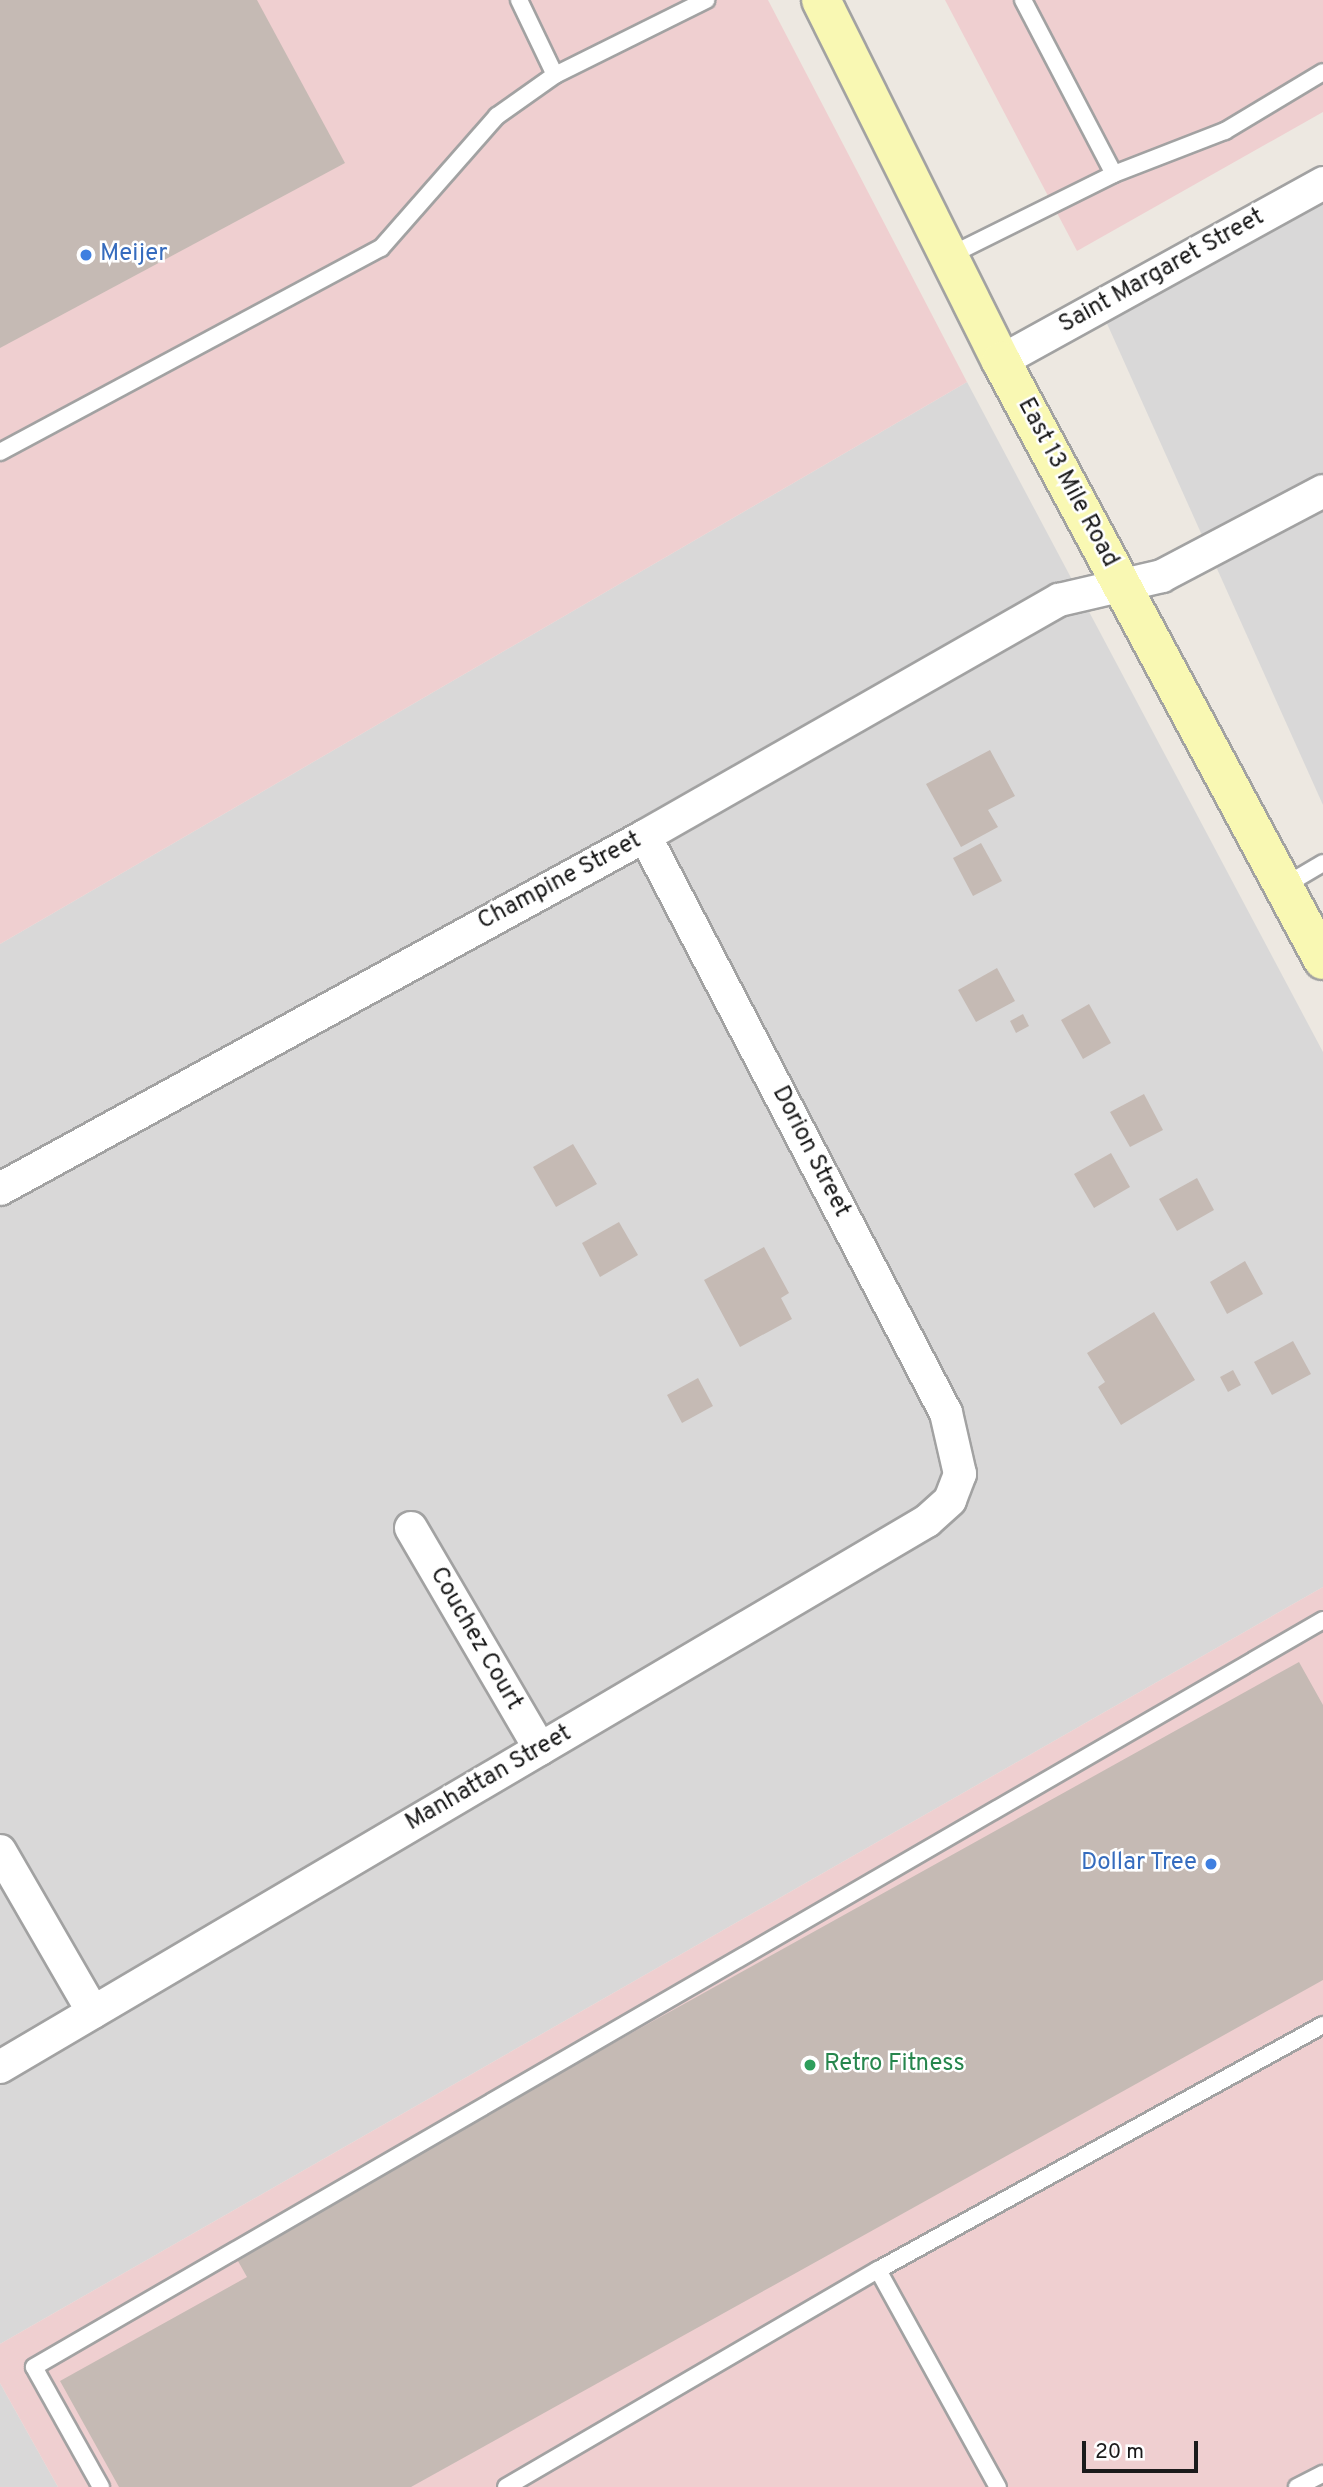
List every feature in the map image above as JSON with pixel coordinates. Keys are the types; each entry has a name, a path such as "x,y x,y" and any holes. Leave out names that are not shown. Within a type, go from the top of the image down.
{"main road":[{"name":"East 13 Mile Road","path":"821,0 1001,361 1323,960"}],"street":[{"name":"Saint Margaret Street","path":"1001,361 1323,183"},
{"path":"1124,588 1162,576 1323,491"},
{"name":"Champine Street","path":"0,1189 646,836 1059,600 1124,588"},
{"name":"Dorion Street","path":"646,836 946,1413 960,1474"},
{"name":"Manhattan Street","path":"0,2067 927,1521 950,1500 960,1474"},
{"name":"Couchez Court","path":"411,1528 540,1749"},
{"path":"0,1851 93,2012"}],"lane":[{"path":"519,0 555,75"},
{"path":"0,452 381,248 496,116 555,75 706,0"},
{"path":"1023,0 1114,174"},
{"path":"949,257 1114,174 1225,131 1323,72"},
{"path":"1284,886 1323,863"},
{"path":"101,2487 34,2367 1323,1620"},
{"path":"506,2487 878,2270 1323,2025"},
{"path":"878,2270 998,2487"},
{"path":"1297,2487 1323,2474"}],"shaded area":[{"path":"0,0 768,0 967,382 0,944"},
{"path":"945,0 1323,0 1323,112 1077,251"},
{"path":"1323,183 1323,805 1100,308"},
{"path":"967,382 1323,1052 1323,1587 0,2344 0,944"},
{"path":"1323,1587 1323,2487 58,2487 0,2383 0,2344"},
{"path":"0,2383 58,2487 0,2487"}],"building":[{"name":"Meijer","path":"0,0 257,0 345,163 0,348"},
{"path":"990,750 1015,796 988,810 998,827 961,847 926,784"},
{"path":"981,843 1002,881 973,896 953,858"},
{"path":"997,968 1015,1001 976,1022 958,990"},
{"path":"1089,1004 1111,1043 1083,1059 1061,1020"},
{"path":"1023,1014 1029,1026 1016,1033 1010,1021"},
{"path":"1144,1094 1163,1130 1130,1147 1110,1112"},
{"path":"573,1144 597,1184 556,1207 533,1167"},
{"path":"1111,1153 1130,1187 1094,1208 1074,1174"},
{"path":"1197,1178 1214,1210 1177,1231 1159,1199"},
{"path":"619,1222 638,1255 600,1277 582,1243"},
{"path":"764,1247 789,1293 781,1298 792,1319 740,1347 704,1280"},
{"path":"1245,1261 1263,1294 1227,1314 1210,1282"},
{"path":"1154,1312 1195,1380 1121,1425 1098,1387 1105,1382 1087,1353"},
{"path":"1293,1341 1311,1374 1272,1395 1254,1362"},
{"path":"1233,1370 1241,1385 1228,1392 1220,1377"},
{"path":"698,1378 713,1406 682,1423 667,1395"},
{"path":"1299,1662 1323,1705 1323,1980 411,2487 119,2487 60,2381 247,2277 234,2254"}],"place":[{"name":"Meijer","path":"86,255"},
{"name":"Dollar Tree","path":"1211,1864"},
{"name":"Retro Fitness","path":"810,2065"}]}
